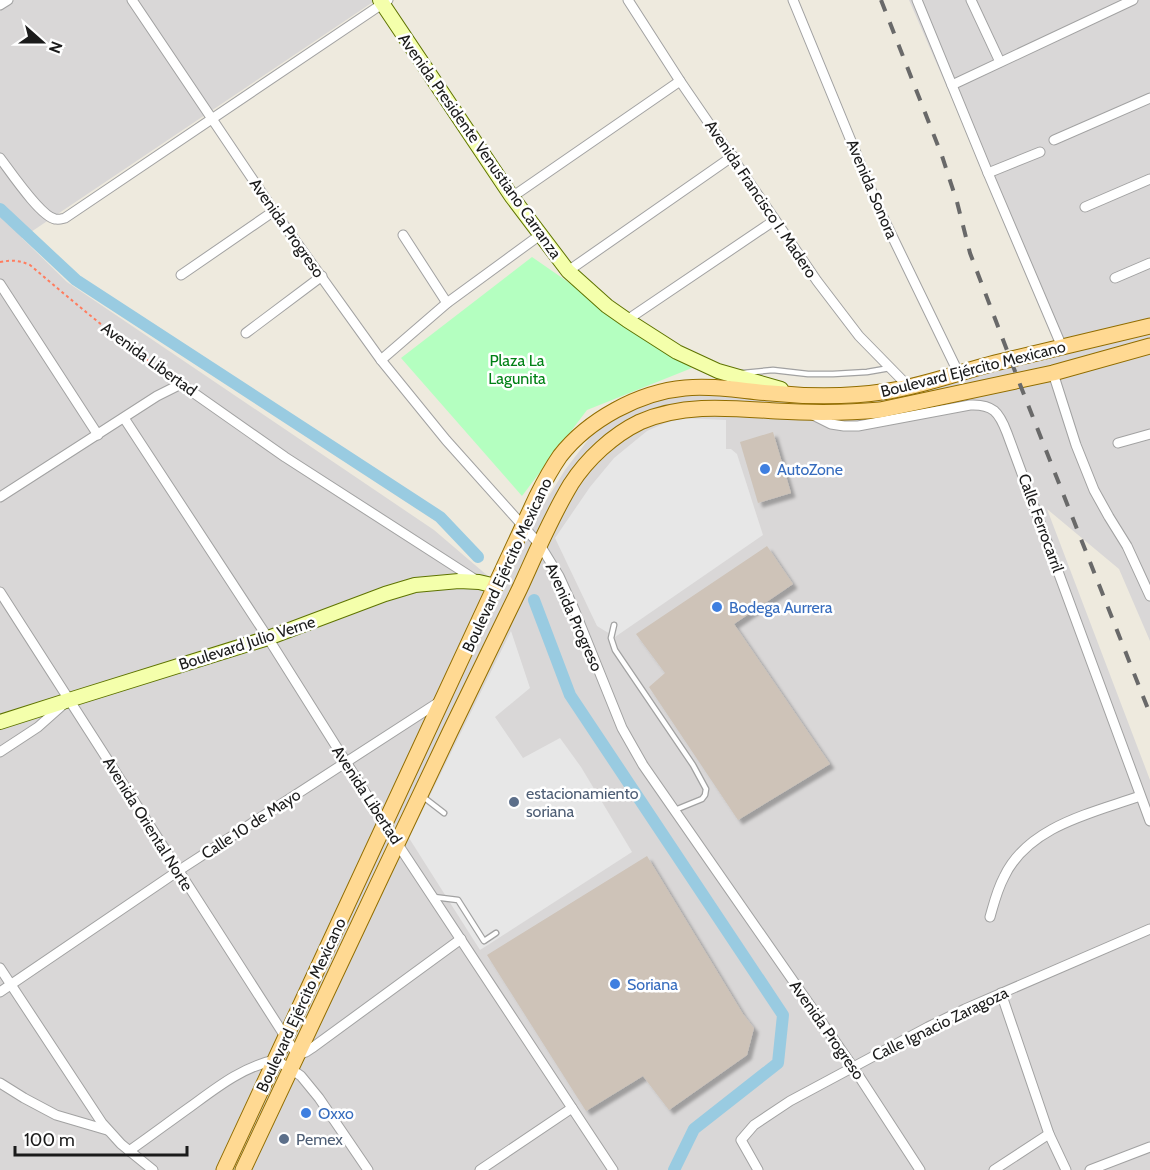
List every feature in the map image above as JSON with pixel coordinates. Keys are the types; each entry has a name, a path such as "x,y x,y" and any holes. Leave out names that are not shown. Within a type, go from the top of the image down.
{"main road":[{"name":"Avenida Presidente Venustiano Carranza","path":"384,1 512,198 568,271 594,296 677,352 698,362 730,375 810,396"},
{"name":"Boulevard Ejército Mexicano","path":"224,1170 537,495 561,456 588,427 622,407 665,391 684,388 718,388 810,396 861,394 909,387 1150,326"},
{"name":"Boulevard Ejército Mexicano","path":"243,1170 538,550 572,484 586,464 605,445 640,422 678,411 708,407 807,412 880,410 1053,373 1150,346"},
{"name":"Boulevard Julio Verne","path":"0,723 268,638 415,585 441,581 497,583"}],"street":[{"path":"0,6 8,0"},
{"name":"Avenida Progreso","path":"132,0 274,211 381,360 519,532 538,550 559,576 622,728 643,765 853,1067 920,1170"},
{"name":"Avenida Francisco I. Madero","path":"628,0 680,81 817,281 859,336 909,387"},
{"name":"Avenida Sonora","path":"793,0 879,209 960,374"},
{"path":"917,0 1062,347"},
{"path":"971,0 1000,62"},
{"path":"952,85 1133,0"},
{"path":"0,158 45,213 55,219 65,218 384,1"},
{"path":"512,198 680,81"},
{"path":"1054,140 1150,98"},
{"path":"988,173 1040,152"},
{"path":"568,271 733,156"},
{"path":"1085,207 1150,179"},
{"path":"181,275 274,211"},
{"path":"627,320 775,220"},
{"path":"403,235 447,303"},
{"path":"381,360 447,303 540,235"},
{"path":"1115,278 1150,263"},
{"path":"246,333 322,276"},
{"path":"0,284 98,435"},
{"path":"1053,373 1076,445 1094,490 1126,546 1150,596"},
{"path":"0,497 157,396 181,384"},
{"name":"Avenida Libertad","path":"181,384 285,458 479,582"},
{"name":"Calle Ferrocarril","path":"807,412 831,424 844,426 881,422 970,405 989,407 997,412 1007,433 1150,820"},
{"name":"Avenida Libertad","path":"124,418 268,638 397,843 613,1170"},
{"path":"1118,443 1150,434"},
{"name":"Avenida Oriental Norte","path":"0,592 285,1038 301,1076 319,1098 368,1170"},
{"name":"Calle 10 de Mayo","path":"0,992 178,872 444,699"},
{"path":"0,752 38,727 69,700"},
{"path":"990,917 996,894 1005,875 1017,857 1035,840 1054,828 1140,796"},
{"name":"Calle Ignacio Zaragoza","path":"758,1170 741,1140 754,1125 790,1101 928,1027 1150,929"},
{"path":"129,1152 238,1074 275,1060 294,1062 461,939"},
{"path":"0,968 107,1130 129,1152 153,1170"},
{"path":"1001,993 1049,1134 1066,1170"},
{"path":"0,1083 56,1115 107,1130"},
{"path":"480,1170 572,1108"},
{"path":"994,1170 1049,1134"},
{"path":"1090,1170 1150,1146"}],"lane":[{"path":"730,375 773,370 808,374 855,373 890,368"},
{"path":"614,625 611,638 615,650 693,765 706,789 702,799 675,810"},
{"path":"420,794 444,813"},
{"path":"433,897 458,900 484,941 496,933"}],"path":[{"name":"Avenida Libertad","path":"0,262 21,261 30,265 86,313 181,384"}],"shaded area":[{"path":"0,0 376,0 22,238 67,282 434,530 502,588 541,509 565,470 591,436 615,418 649,400 680,391 847,398 1060,351 909,0 1150,0 1150,641 1119,569 1047,509 1150,780 1150,1170 0,1170"},
{"path":"684,418 726,420 726,449 731,449 737,454 763,535 615,637 597,626 555,538 590,487 614,458 647,431"},
{"name":"estacionamiento soriana","path":"511,631 530,688 495,717 523,758 560,738 581,767 632,852 480,950 409,838"}],"green space":[{"name":"Plaza La Lagunita","path":"532,257 692,368 587,410 522,496 401,358"}],"building":[{"path":"773,432 791,493 758,503 740,442"},
{"path":"767,546 793,584 734,624 830,764 738,820 649,687 665,673 636,634"},
{"name":"Soriana","path":"647,856 743,1014 754,1028 747,1055 669,1110 643,1076 586,1111 487,955"}],"waterway":[{"path":"0,209 76,280 440,517 478,557"},
{"path":"534,600 570,695 783,1015 778,1063 694,1129 674,1170"}],"railway":[{"path":"881,0 942,156 970,253 1150,714"}],"place":[{"name":"AutoZone","path":"765,469"},
{"name":"Bodega Aurrera","path":"717,607"},
{"name":"estacionamiento soriana","path":"514,802"},
{"name":"Soriana","path":"615,984"},
{"name":"Oxxo","path":"306,1113"},
{"name":"Pemex","path":"284,1139"}]}
